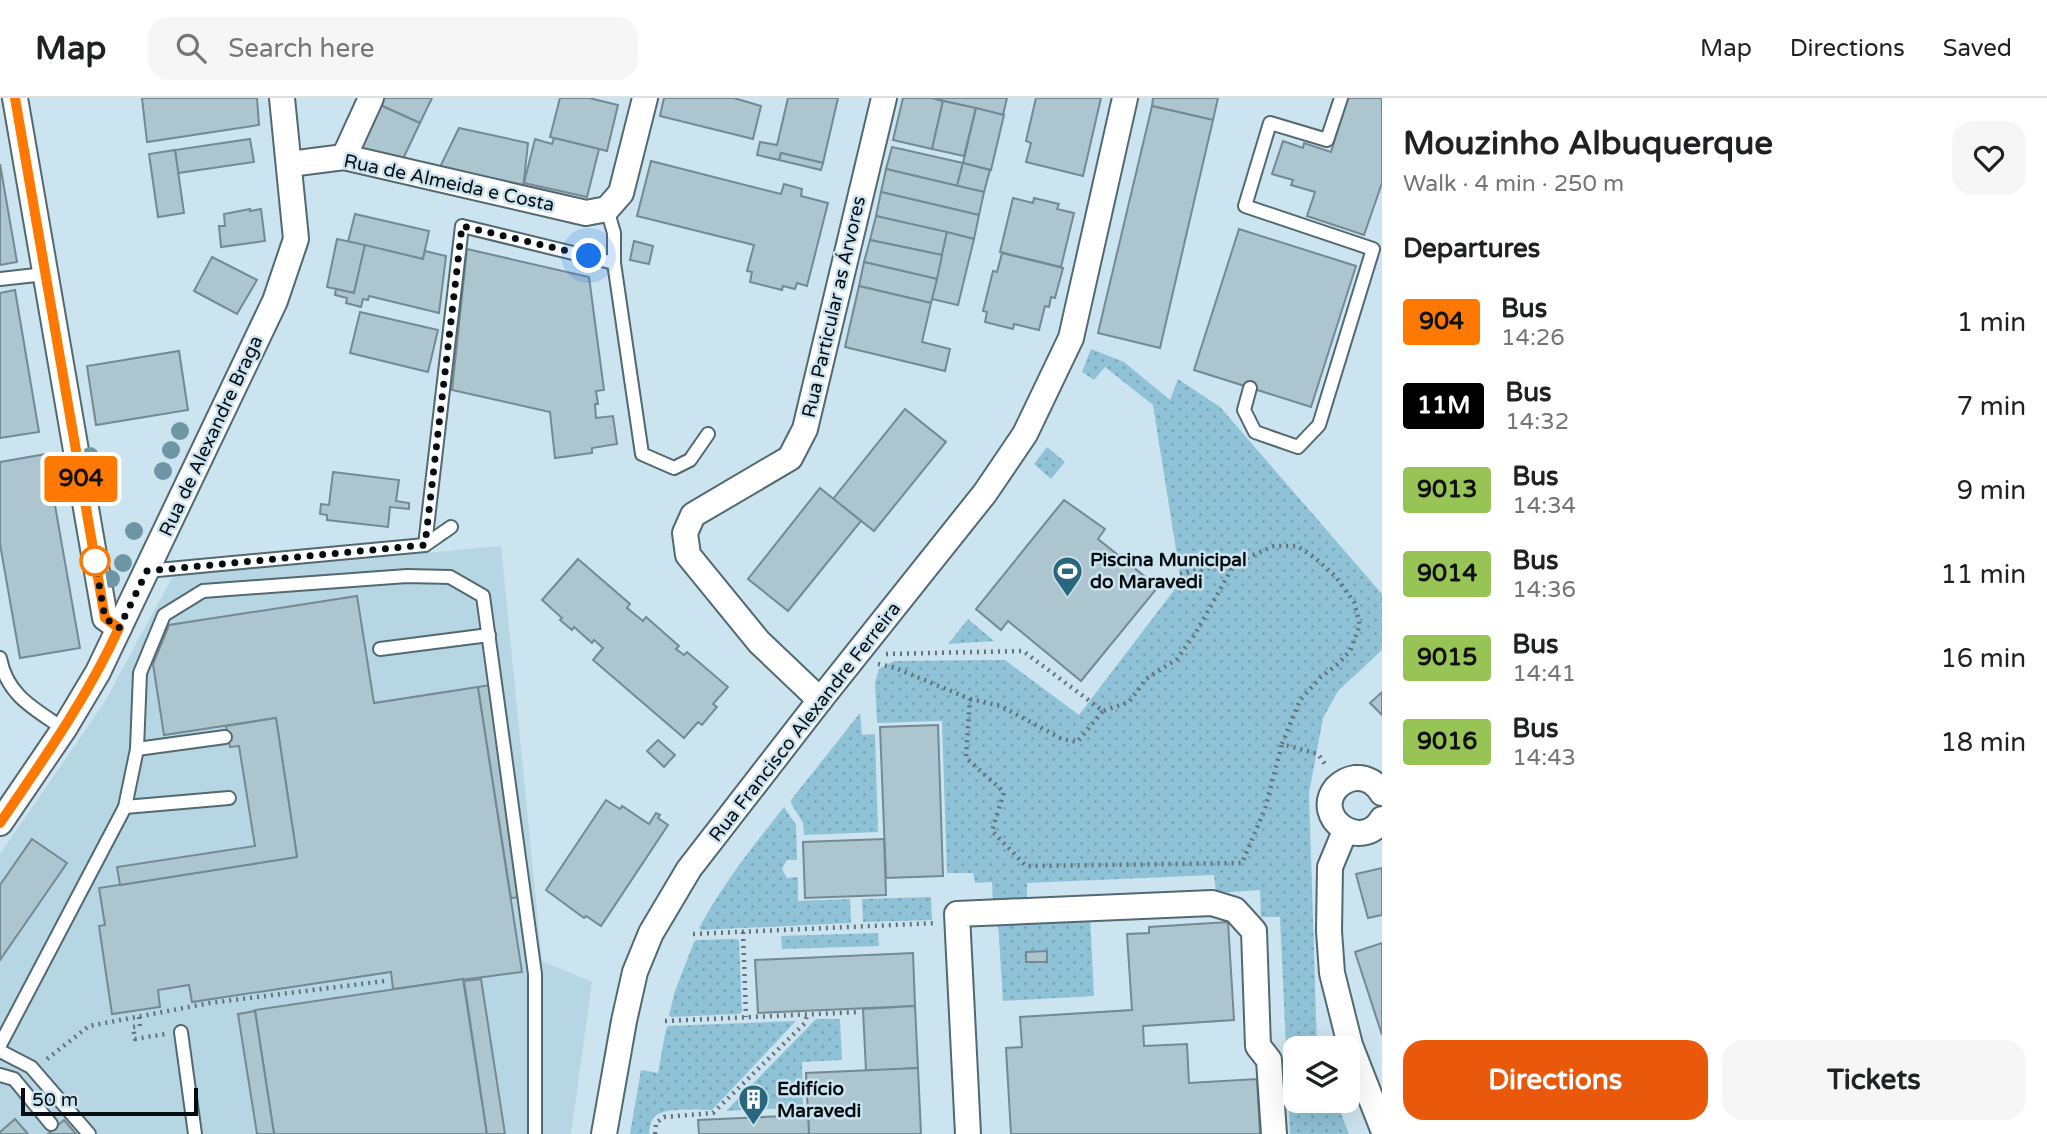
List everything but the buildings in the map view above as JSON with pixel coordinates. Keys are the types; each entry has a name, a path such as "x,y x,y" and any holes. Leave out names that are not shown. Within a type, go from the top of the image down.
{"street":[{"path":"15,98 105,618 119,628"},
{"name":"Rua de Alexandre Braga","path":"0,823 64,729 98,672 275,301 296,239 282,98"},
{"path":"345,158 372,98"},
{"path":"607,209 621,193 645,98"},
{"name":"Rua Particular as Árvores","path":"820,700 759,642 688,555 685,533 693,515 790,458 805,429 884,98"},
{"name":"Rua Francisco Alexandre Ferreira","path":"604,1134 635,972 651,933 689,869 985,494 1025,434 1071,338 1125,98"},
{"name":"Rua de Almeida e Costa","path":"290,164 345,158 586,213 607,209"},
{"path":"1382,793 1374,783 1366,779 1348,780 1334,792 1330,809 1332,818 1345,831 1363,833 1372,830 1382,819"},
{"path":"1345,831 1330,867 1329,931 1332,973 1350,1045 1382,1127"},
{"path":"968,1134 957,915 1212,902 1235,910 1254,931 1258,1046 1269,1060 1274,1134"}],"lane":[{"path":"1250,388 1244,410 1255,432 1298,447 1319,425 1373,249 1245,205 1270,123 1328,140 1341,98"},
{"path":"607,209 614,233 614,262 642,454 674,468 690,460 708,435"},
{"path":"425,545 462,226 614,262"},
{"path":"0,279 45,274"},
{"path":"147,571 425,545 451,527"},
{"path":"0,1045 125,807 137,749 139,673 164,615 203,591 407,576 450,577 484,596 536,975 535,1134"},
{"path":"380,649 489,635"},
{"path":"0,658 3,674 19,699 64,729"},
{"path":"137,749 225,737"},
{"path":"125,807 229,798"},
{"path":"180,1031 195,1134"},
{"path":"0,1051 31,1066 89,1134"},
{"path":"0,1075 14,1079 51,1124"}],"path":[{"path":"970,699 966,758 1004,792 992,831 1026,866 1242,863 1265,810 1282,744 1300,701 1321,677 1350,651 1360,625 1354,602 1336,577 1315,558 1297,547 1274,546 1235,563 1180,574"},
{"path":"882,665 970,699 1000,706 1060,738 1077,742 1103,710 1129,702 1146,679 1177,659 1195,634 1235,563"},
{"path":"873,663 880,654 1023,651 1103,710"},
{"path":"1282,744 1318,754 1340,785"},
{"path":"693,934 936,924 957,915"},
{"path":"743,932 746,1017"},
{"path":"45,1061 89,1026 210,1003 384,981"},
{"path":"665,1021 860,1012"},
{"path":"655,1134 656,1124 664,1117 713,1113 804,1023 807,1015"},
{"path":"139,1017 140,1026 133,1027 135,1039 180,1031"}],"shaded area":[{"path":"1091,349 1124,362 1170,400 1178,379 1220,407 1382,594 1382,650 1338,691 1323,718 1309,793 1317,1036 1285,1036 1280,917 1261,917 1260,890 1216,893 1214,875 1027,883 1027,902 993,903 992,882 975,883 973,873 947,873 942,721 877,723 875,682 879,669 894,661 1005,660 1079,715 1181,581 1153,405 1105,367 1094,380 1082,372"},
{"path":"1047,447 1065,462 1051,479 1034,464"},
{"path":"501,546 542,961 592,982 571,1134 0,1134 0,854 104,703 173,576"},
{"path":"968,619 994,641 948,644"},
{"path":"860,713 862,735 875,734 878,832 804,835 803,823 791,800"},
{"path":"784,807 796,825 797,860 787,860 782,869 787,878 798,877 798,901 850,899 851,923 701,930 699,928 728,881"},
{"path":"931,897 932,920 863,922 862,899"},
{"path":"1090,917 1094,996 1003,1001 998,922"},
{"path":"878,933 879,946 782,949 781,936"},
{"path":"739,940 742,1012 671,1017 669,1015 675,991 694,942"},
{"path":"816,1019 840,1019 842,1060 802,1062 803,1107 726,1111"},
{"path":"796,1021 712,1110 665,1112 654,1117 649,1134 630,1134 641,1070 658,1073 668,1026"},
{"path":"1289,1113 1341,1113 1349,1134 1290,1134"}],"bus line":[{"name":"904","path":"0,823 76,710 119,628 105,618 15,98"}],"place":[{"name":"Piscina Municipal do Maravedi","path":"1067,598"},
{"name":"Edifício Maravedi","path":"754,1127"}],"route":[{"path":"95,561 105,618 119,628 147,571 425,545 462,226 589,256"}]}
